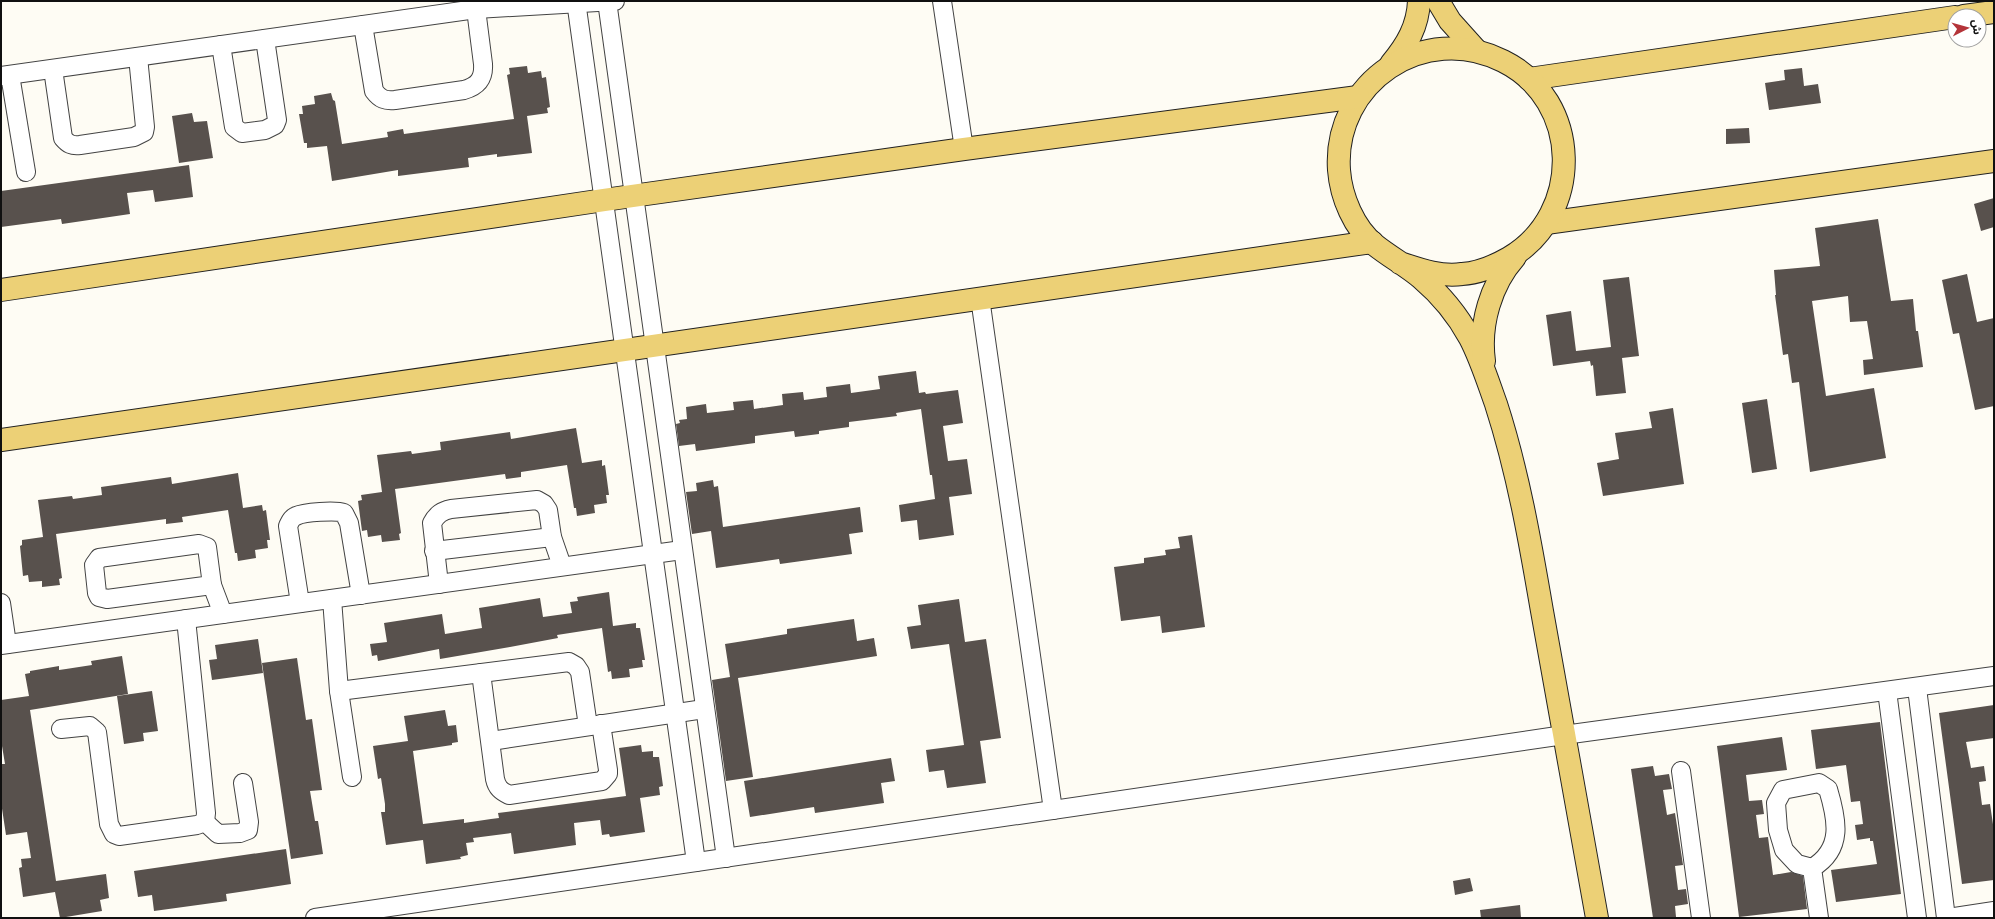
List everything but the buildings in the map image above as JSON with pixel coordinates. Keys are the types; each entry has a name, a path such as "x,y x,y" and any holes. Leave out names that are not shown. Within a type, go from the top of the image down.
{"main road":[{"path":"1419,1 1415,27 1408,42 1388,67 1372,80 1358,97 1346,120 1339,146 1339,172 1344,198 1353,216 1372,242 1424,281 1453,312 1478,353 1502,424 1519,487 1597,918"},
{"path":"1438,1 1450,21 1476,50"},
{"path":"1529,79 1947,18"},
{"path":"1388,67 1416,54 1430,51 1446,48 1476,50 1504,61 1529,79 1546,99 1558,122 1564,148 1564,174 1558,200 1546,223 1531,242 1506,267 1495,287 1488,308 1484,330 1483,353 1486,376"},
{"path":"1,290 604,200 964,149 1358,97"},
{"path":"1546,223 1994,161"},
{"path":"1,440 1372,242"},
{"path":"1400,263 1430,273 1463,274 1494,267 1521,251"}],"street":[{"path":"26,172 6,76 476,9 610,1 654,346 726,858"},
{"path":"942,1 964,149"},
{"path":"576,2 696,862"},
{"path":"363,25 374,91 379,97 386,100 395,100 464,90 473,88 480,82 483,73 483,64 476,9"},
{"path":"221,45 234,127 242,133 265,130 275,125 277,120 265,39"},
{"path":"53,69 63,138 67,143 73,146 134,137 144,132 145,127 138,57"},
{"path":"980,298 1052,810"},
{"path":"439,584 434,551 432,523 436,516 443,511 537,500 544,504 548,510 552,537 562,566"},
{"path":"300,603 288,526 290,520 296,516 302,515 339,511 348,518 361,595"},
{"path":"434,551 552,537"},
{"path":"212,585 103,599 97,594 94,565 99,558 104,557 202,544 208,550 212,585 223,614"},
{"path":"1,603 4,645 682,550"},
{"path":"332,599 339,691 352,777"},
{"path":"186,619 206,813 205,822"},
{"path":"339,691 481,673 569,662 576,666 580,672 608,774 602,781 598,782 509,795 502,792 497,786 481,673"},
{"path":"315,918 1564,735 1917,688 1994,676"},
{"path":"1917,688 1947,918 1971,916 1994,911"},
{"path":"1887,691 1917,918"},
{"path":"491,741 674,712 704,709"},
{"path":"62,729 90,726 97,732 109,824 114,834 119,836 197,826 205,822"},
{"path":"1680,771 1701,918"},
{"path":"205,822 218,834 240,833 248,830 249,822 243,783"},
{"path":"1819,783 1828,789 1836,816 1832,849 1823,862 1812,868 1797,864 1784,850 1778,830 1776,803 1783,790 1819,783"},
{"path":"1812,868 1819,918"}]}
